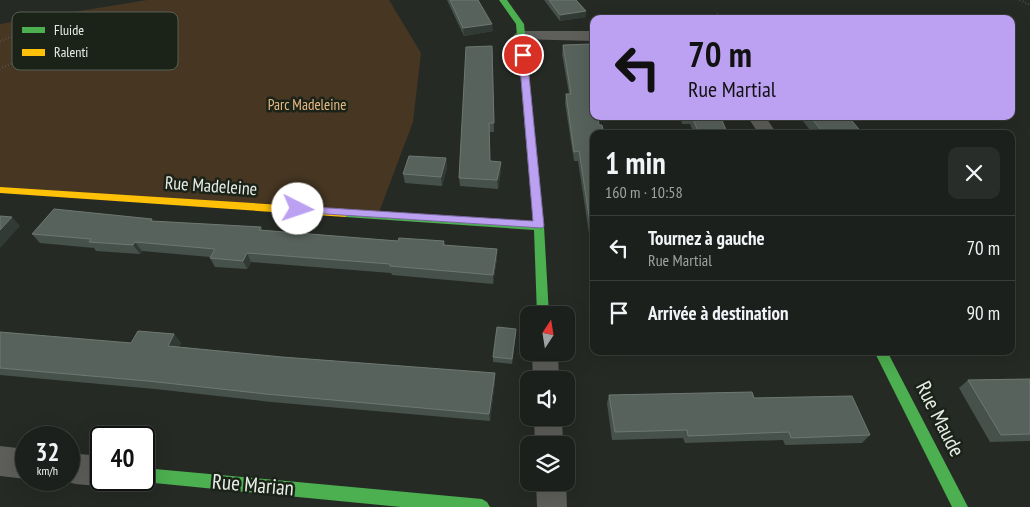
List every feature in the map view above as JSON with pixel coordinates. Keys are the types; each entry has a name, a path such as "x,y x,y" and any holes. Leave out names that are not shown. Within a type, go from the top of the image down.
{"street":[{"path":"503,0 520,24 539,226 543,306"},
{"path":"521,36 590,36"},
{"name":"Rue Madeleine","path":"0,190 539,226"},
{"name":"Rue Maude","path":"882,355 960,507"},
{"path":"0,461 15,463"},
{"name":"Rue Marian","path":"155,476 482,507"},
{"path":"551,491 552,507"}],"path":[{"path":"1020,0 1030,5"},
{"path":"0,41 12,37"},
{"path":"0,69 12,63"}],"green space":[{"name":"Parc Madeleine","path":"147,0 389,0 421,53 413,122 378,215 0,190 0,24 12,22 12,70 178,70 178,12 74,12"}],"building":[{"path":"450,0 478,0 492,24 463,28"},
{"path":"549,0 576,0 586,11 560,15"},
{"path":"590,44 590,120 598,120 599,125 602,125 603,130 590,130 590,222 579,151 574,152 566,94 571,94 563,45"},
{"path":"492,46 494,123 489,123 490,161 501,162 497,180 459,178 466,47"},
{"path":"694,120 722,120 726,130 697,130"},
{"path":"813,120 851,120 860,130 821,130"},
{"path":"409,156 446,158 441,177 403,174"},
{"path":"54,209 152,219 151,221 261,227 259,230 398,241 399,238 444,241 443,245 497,249 493,275 390,266 390,264 247,253 243,261 210,258 215,249 135,242 133,245 89,242 91,239 32,234"},
{"path":"0,216 12,217 0,230"},
{"path":"497,327 516,329 512,359 493,357"},
{"path":"138,331 174,334 168,346 282,357 495,373 489,414 0,368 0,332 131,343"},
{"path":"1030,379 1030,434 1001,435 968,380"},
{"path":"752,392 754,398 852,396 870,435 791,438 789,432 688,436 687,430 615,432 609,395"}],"traffic: fast":[{"path":"503,0 520,24 539,226 543,306"},
{"path":"345,213 539,226"},
{"path":"882,355 960,507"},
{"path":"155,476 482,507"}],"traffic: slow":[{"path":"0,190 345,213"}],"route":[{"path":"298,209 539,226 523,55"}]}
